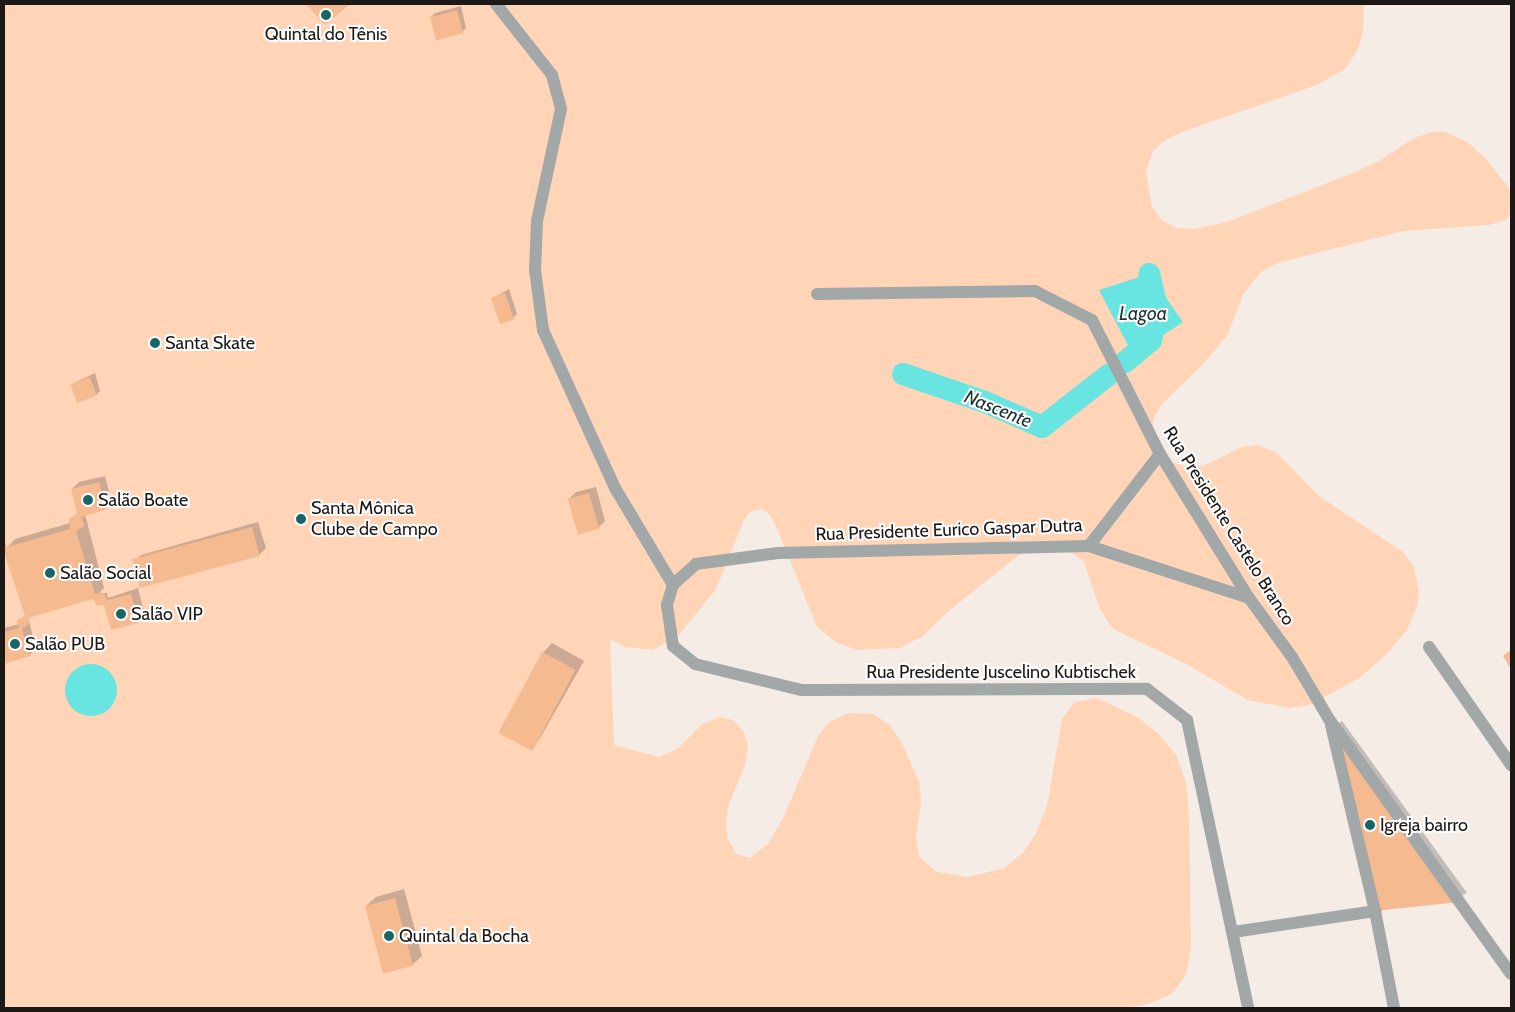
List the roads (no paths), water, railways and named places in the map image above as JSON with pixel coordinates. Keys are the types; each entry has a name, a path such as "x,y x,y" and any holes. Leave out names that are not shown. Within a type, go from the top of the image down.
{"street":[{"path":"496,4 552,76 560,109 537,221 535,270 543,330 615,488 673,585"},
{"name":"Rua Presidente Castelo Branco","path":"817,294 1036,291 1092,320 1160,454 1249,598 1292,658 1330,719 1511,974"},
{"name":"Rua Presidente Eurico Gaspar Dutra","path":"673,585 696,564 778,553 1089,546 1160,454"},
{"path":"1089,546 1249,598"},
{"name":"Rua Presidente Juscelino Kubtischek","path":"673,585 667,605 673,646 695,664 802,690 1147,689 1187,720 1248,1008"},
{"path":"1429,647 1511,766"},
{"path":"1330,719 1375,911 1394,1008"},
{"path":"1232,932 1375,911"}],"water":[{"name":"Lagoa","path":"1149,274 1183,322 1133,355 1099,290"},
{"path":"91,664 105,668 113,676 117,690 113,704 105,712 91,716 77,712 69,704 65,690 69,676 77,668"}],"waterway":[{"name":"Nascente","path":"1125,362 1151,340 1158,312 1149,274"},
{"name":"Nascente","path":"903,374 985,402 1042,427 1108,375"}],"place":[{"name":"Quintal do Tênis","path":"326,15"},
{"name":"Santa Skate","path":"155,343"},
{"name":"Salão Boate","path":"88,500"},
{"name":"Santa Mônica Clube de Campo","path":"301,519"},
{"name":"Salão Social","path":"50,573"},
{"name":"Salão VIP","path":"121,614"},
{"name":"Salão PUB","path":"15,644"},
{"name":"Igreja bairro","path":"1370,825"},
{"name":"Quintal da Bocha","path":"389,936"}]}
